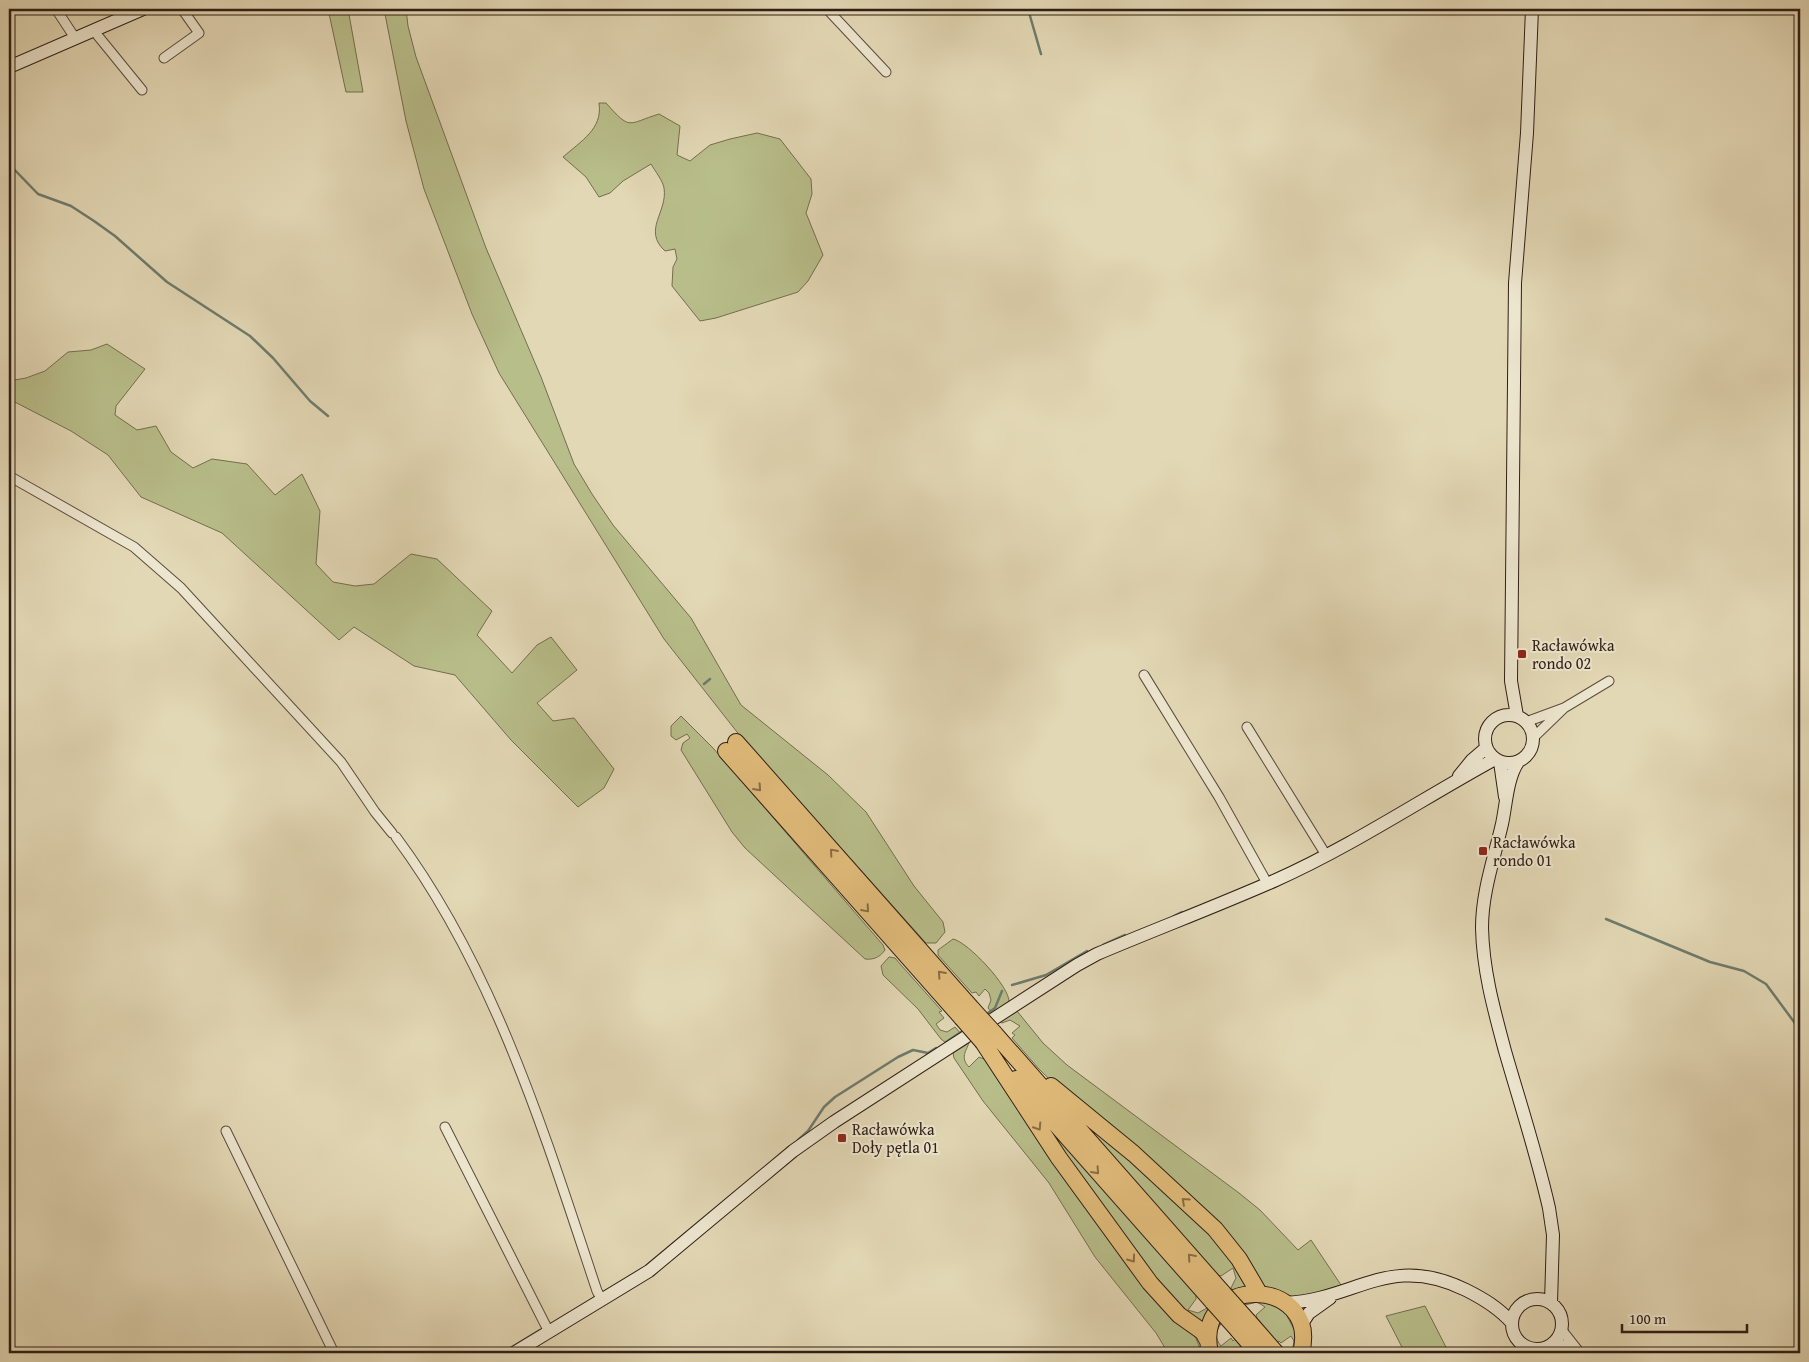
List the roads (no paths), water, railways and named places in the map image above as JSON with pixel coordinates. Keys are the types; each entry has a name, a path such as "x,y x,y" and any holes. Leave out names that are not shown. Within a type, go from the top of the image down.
{"highway":[{"path":"731,747 1243,1326 1276,1353"},
{"path":"988,1038 1134,1154 1215,1228 1239,1259 1258,1293"},
{"path":"988,1038 1058,1158 1150,1283 1174,1310 1203,1332 1209,1347"},
{"path":"1016,1059 1218,1298"},
{"path":"1209,1347 1214,1318 1225,1304 1241,1295 1258,1293 1274,1296 1296,1314 1302,1339 1315,1353"},
{"path":"1243,1326 1258,1353"}],"street":[{"path":"56,9 75,38"},
{"path":"9,67 142,9"},
{"path":"164,58 199,33 182,9"},
{"path":"827,9 886,72"},
{"path":"1518,762 1508,764 1498,761 1486,748 1486,732 1489,725 1502,716 1511,681 1515,283 1527,133 1532,9"},
{"path":"94,31 142,90"},
{"path":"9,476 134,547 181,588 341,762 415,862 444,909 495,1011 527,1090 597,1291 602,1300"},
{"path":"1144,675 1219,797 1267,883"},
{"path":"1511,681 1522,719 1534,737"},
{"path":"1551,1303 1552,1235 1549,1208 1493,1007 1485,969 1484,908 1491,866 1503,822 1506,800 1518,762 1531,750 1534,737 1564,708 1609,681"},
{"path":"1502,716 1522,719 1564,708"},
{"path":"1247,728 1326,854"},
{"path":"1458,778 1472,760 1486,748"},
{"path":"514,1353 602,1300 665,1259 793,1152 834,1122 1046,984 1097,954 1267,883 1326,854 1405,812 1458,778 1498,761"},
{"path":"1498,761 1506,800"},
{"path":"446,1127 549,1332"},
{"path":"226,1131 334,1353"},
{"path":"1538,1299 1551,1266"},
{"path":"1284,1303 1334,1294 1375,1280 1415,1275 1450,1282 1488,1301 1512,1323 1517,1339 1529,1348 1543,1348 1552,1344 1561,1329"},
{"path":"1302,1339 1309,1313 1334,1294"},
{"path":"1512,1323 1515,1312 1525,1302 1538,1299 1551,1303 1560,1315 1561,1329 1578,1350"},
{"path":"1488,1301 1519,1306"},
{"path":"1552,1344 1578,1350"}],"waterway":[{"path":"1028,9 1041,54"},
{"path":"9,164 38,194 71,206 94,221 115,236 167,282 250,336 273,358 310,401 328,416"},
{"path":"704,684 710,679"},
{"path":"1174,916 1182,912"},
{"path":"1606,919 1710,962 1744,971 1766,984 1800,1030"},
{"path":"1103,945 1125,935"},
{"path":"1012,985 1046,975 1087,951"},
{"path":"985,1015 995,1008 1002,991"},
{"path":"946,1042 964,1030"},
{"path":"798,1140 808,1131 824,1107 835,1097 898,1057 913,1050 928,1053 936,1048"},
{"path":"502,1353 540,1330"}],"place":[{"name":"Racławówka rondo 02","path":"1522,654"},
{"name":"Racławówka rondo 01","path":"1483,851"},
{"name":"Racławówka Doły pętla 01","path":"842,1138"}]}
